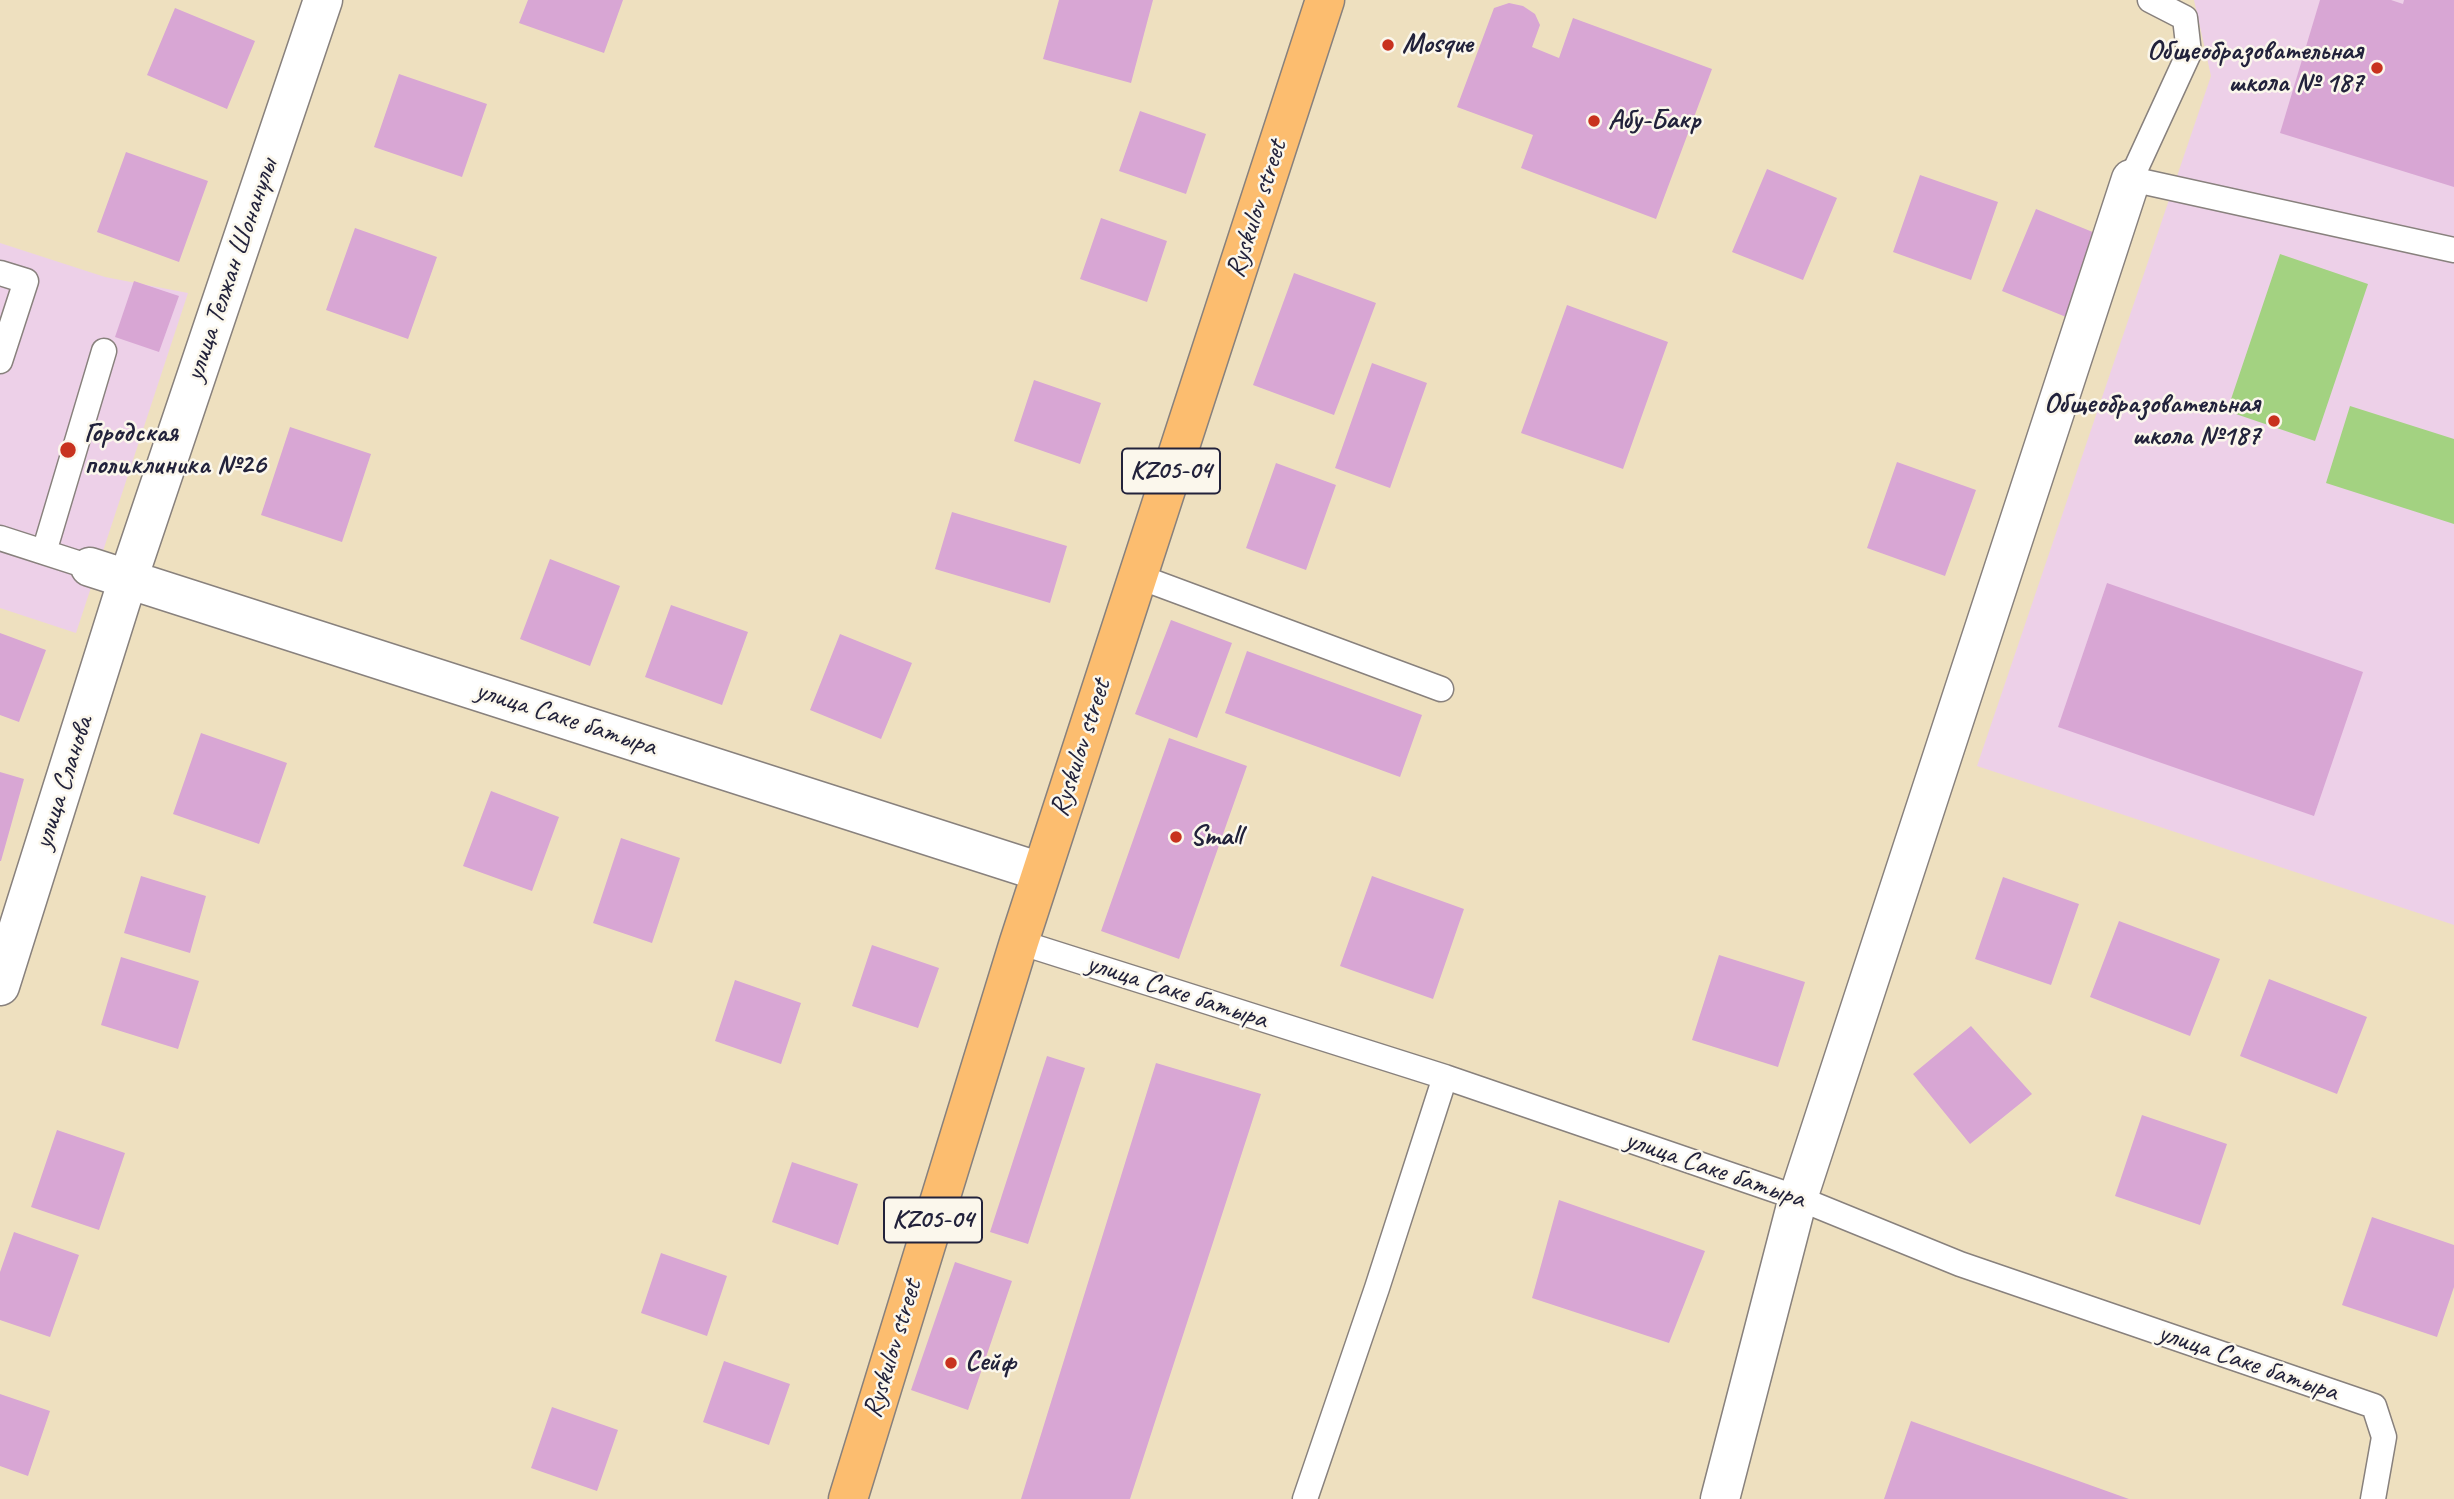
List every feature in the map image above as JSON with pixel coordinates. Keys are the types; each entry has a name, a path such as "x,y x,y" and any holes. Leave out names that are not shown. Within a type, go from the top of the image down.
{"main road":[{"name":"Ryskulov street","path":"848,1499 1041,872 1325,0"}],"street":[{"name":"улица Телжан Шонанулы","path":"128,579 323,0"},
{"path":"1720,1499 1798,1198 2131,179"},
{"name":"улица Саке батыра","path":"90,567 1041,872"},
{"name":"улица Сланова","path":"0,986 128,579"}],"lane":[{"path":"2150,0 2185,18 2189,53 2131,179 2454,250"},
{"path":"0,273 26,281 0,361"},
{"path":"44,552 104,351"},
{"path":"0,538 90,567"},
{"path":"1137,576 1441,689"},
{"name":"улица Саке батыра","path":"1019,942 1444,1077 1798,1198 1960,1264 2374,1406 2384,1437 2373,1499"},
{"path":"1305,1499 1377,1288 1444,1077"}],"shaded area":[{"name":"Общеобразовательная школа №187","path":"2194,0 2454,0 2454,925 1977,766 2211,76"},
{"name":"Городская поликлиника №26","path":"0,243 105,277 188,293 76,633 0,608"}],"green space":[{"path":"2280,254 2368,284 2315,441 2227,411"},
{"path":"2350,406 2454,439 2454,524 2326,483"}],"building":[{"path":"528,0 623,0 604,53 519,23"},
{"path":"1059,0 1153,0 1131,83 1043,59"},
{"name":"Общеобразовательная школа № 187","path":"2320,0 2391,0 2403,4 2404,0 2454,0 2454,187 2280,133"},
{"name":"Абу-Бакр","path":"1509,3 1523,6 1535,14 1540,25 1532,47 1559,58 1573,18 1712,69 1656,219 1521,168 1533,135 1457,107 1494,8"},
{"path":"175,8 255,41 227,109 147,75"},
{"path":"399,74 487,104 462,177 374,147"},
{"path":"1140,111 1206,134 1186,194 1119,171"},
{"path":"126,152 208,181 179,262 97,232"},
{"path":"1767,169 1837,198 1803,280 1732,252"},
{"path":"1920,175 1998,202 1971,280 1893,252"},
{"path":"2036,209 2105,237 2071,319 2002,291"},
{"path":"1101,218 1167,241 1147,302 1080,279"},
{"path":"355,228 437,257 408,339 326,310"},
{"path":"1294,273 1376,303 1334,415 1253,385"},
{"path":"134,281 179,296 159,352 115,337"},
{"path":"1567,305 1668,342 1623,469 1521,433"},
{"path":"1372,363 1427,383 1390,488 1335,468"},
{"path":"1034,380 1101,403 1080,464 1014,441"},
{"path":"290,427 371,454 342,542 261,515"},
{"path":"1897,462 1976,490 1945,576 1867,548"},
{"path":"1276,463 1336,485 1306,570 1246,548"},
{"path":"952,512 1067,546 1050,603 935,569"},
{"path":"550,559 620,586 590,666 520,639"},
{"path":"2107,583 2363,672 2314,816 2058,727"},
{"path":"671,605 748,632 722,705 645,677"},
{"path":"1171,620 1232,643 1197,738 1135,714"},
{"path":"0,633 46,650 19,722 0,715"},
{"path":"840,634 912,663 881,739 810,710"},
{"path":"1247,651 1422,715 1400,777 1225,713"},
{"path":"201,733 287,763 259,844 173,814"},
{"path":"1169,738 1247,766 1179,959 1101,931"},
{"path":"0,772 24,779 1,861 0,861"},
{"path":"491,791 559,817 532,891 463,866"},
{"path":"621,838 680,858 652,943 593,923"},
{"path":"141,876 206,896 190,953 124,933"},
{"path":"1372,876 1464,909 1433,999 1340,966"},
{"path":"2003,877 2079,904 2051,985 1975,959"},
{"path":"2119,921 2220,959 2190,1036 2090,997"},
{"path":"872,945 939,968 918,1028 852,1006"},
{"path":"1719,955 1805,982 1778,1067 1692,1040"},
{"path":"121,957 199,981 178,1049 101,1025"},
{"path":"2269,979 2367,1017 2337,1094 2240,1056"},
{"path":"735,980 801,1003 781,1064 715,1041"},
{"path":"1971,1026 2032,1094 1970,1144 1913,1074"},
{"path":"1047,1056 1085,1068 1028,1244 990,1232"},
{"path":"1156,1063 1261,1094 1130,1499 1021,1499"},
{"path":"2142,1115 2227,1144 2200,1225 2115,1196"},
{"path":"57,1130 125,1153 99,1230 31,1207"},
{"path":"792,1162 858,1184 838,1245 772,1222"},
{"path":"1559,1200 1705,1251 1669,1343 1532,1298"},
{"path":"2372,1217 2454,1245 2454,1287 2437,1337 2342,1305"},
{"path":"14,1232 79,1255 50,1337 0,1320 0,1272"},
{"path":"661,1253 727,1276 707,1336 641,1313"},
{"path":"955,1262 1012,1281 968,1410 911,1390"},
{"path":"724,1361 790,1384 769,1445 703,1422"},
{"path":"0,1394 50,1411 28,1476 0,1466"},
{"path":"552,1407 618,1430 597,1491 531,1468"},
{"path":"1911,1421 2129,1499 1884,1499"}],"place":[{"name":"Mosque","path":"1388,45"},
{"name":"Общеобразовательная школа № 187","path":"2377,68"},
{"name":"Абу-Бакр","path":"1594,121"},
{"name":"Общеобразовательная школа №187","path":"2274,421"},
{"name":"Городская поликлиника №26","path":"68,450"},
{"name":"Small","path":"1176,837"},
{"name":"Сейф","path":"951,1363"}]}
